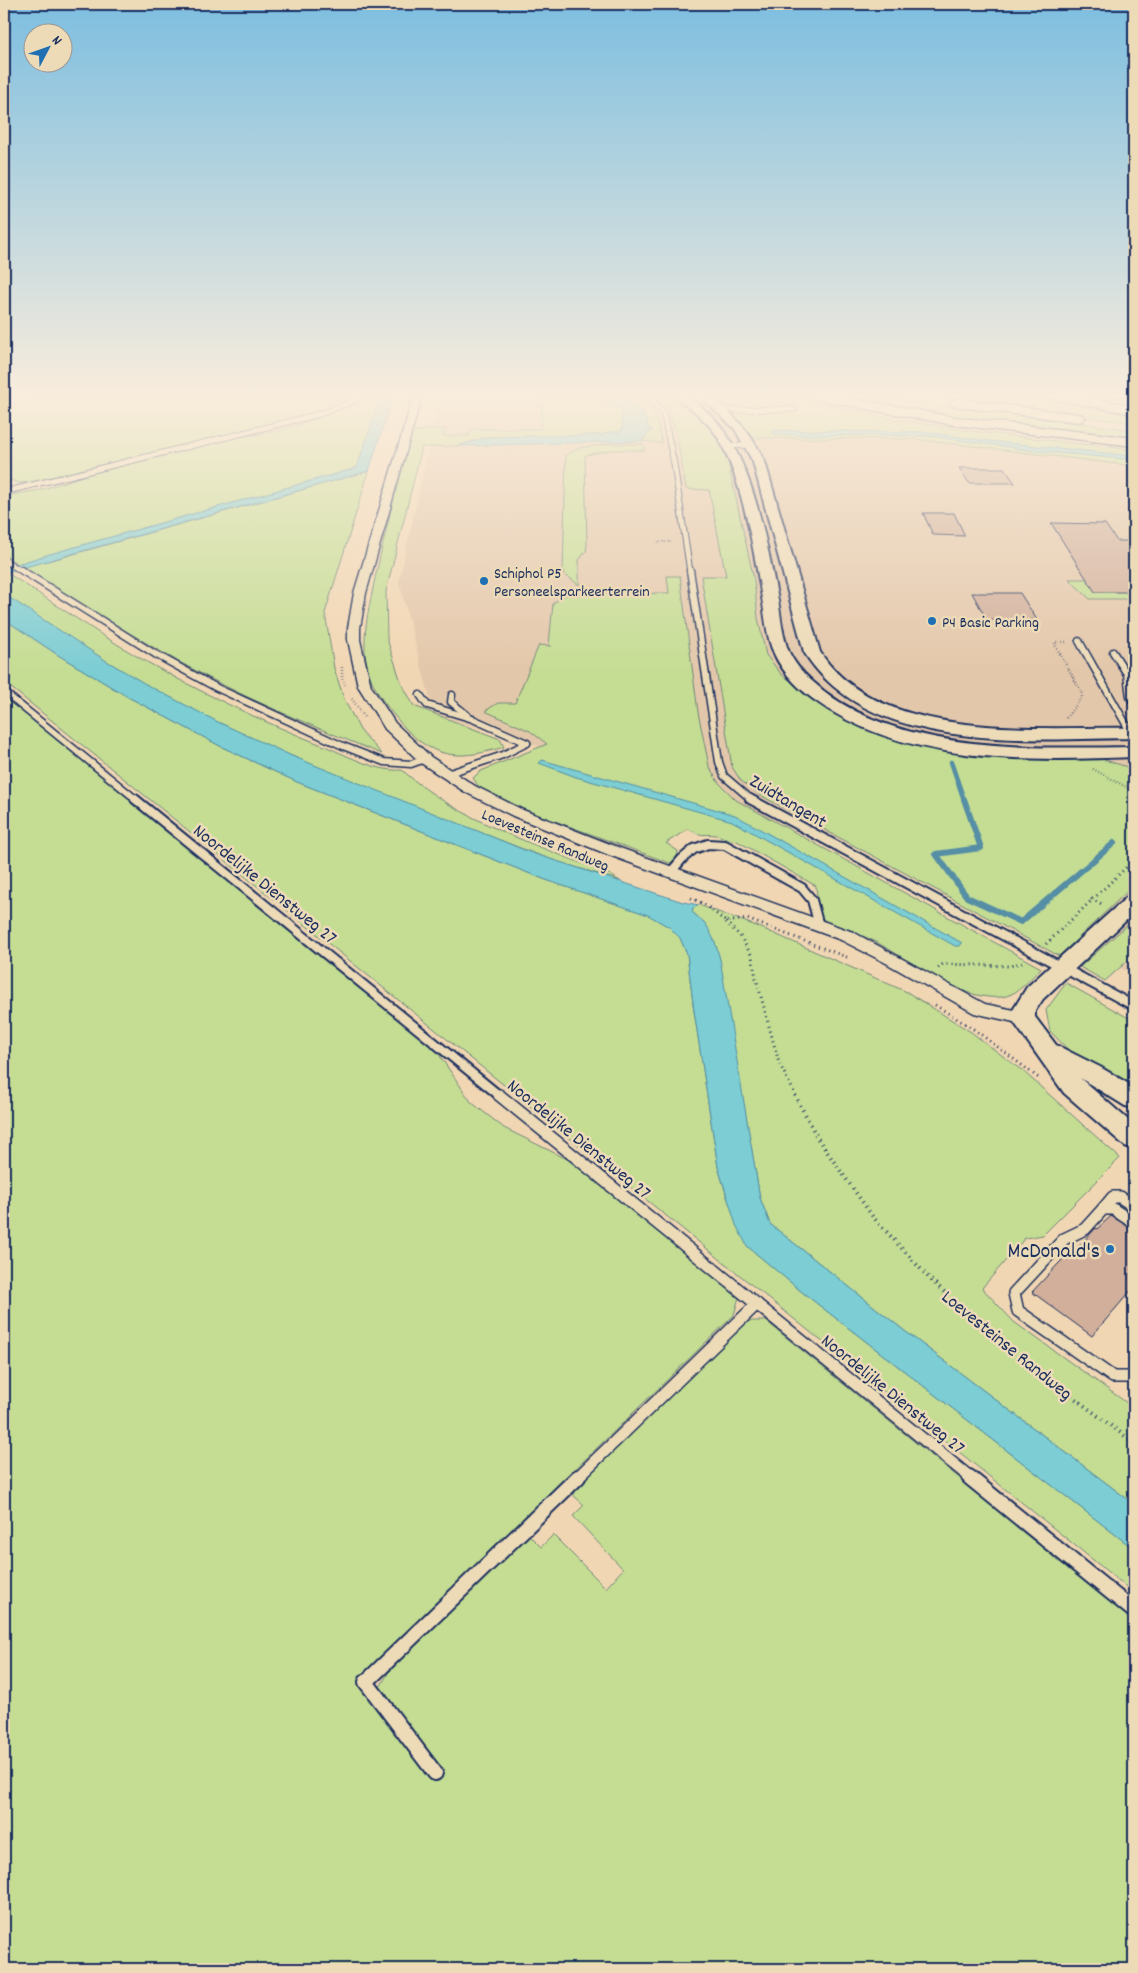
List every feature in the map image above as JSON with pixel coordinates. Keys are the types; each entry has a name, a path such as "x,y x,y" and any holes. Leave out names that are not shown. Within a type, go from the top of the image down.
{"street":[{"name":"Loevesteinse Randweg","path":"392,487 355,619 356,660 372,698 398,733 425,759 503,807 554,829 847,936 980,1009 1023,1018"},
{"path":"744,487 762,560 781,651 806,686 829,703 844,712 898,735 948,747 997,753 1134,752"},
{"path":"767,487 812,652 822,669 841,686 891,713 926,724 996,734 1133,736"},
{"path":"1134,902 1035,993 1024,1010 1023,1018 1045,1051 1073,1087 1134,1139"},
{"path":"1045,1051 1091,1073 1134,1099"}],"lane":[{"path":"6,487 10,491"},
{"path":"4,492 26,487"},
{"name":"Zuidtangent","path":"678,487 719,762 724,776 747,797 769,810 1134,1006"},
{"path":"4,560 17,570 156,654 217,688 288,722 384,762 411,764 425,759"},
{"path":"1079,641 1133,736"},
{"path":"1113,652 1127,674 1130,697 1134,704"},
{"name":"Noordelijke Dienstweg 27","path":"4,692 1134,1611"},
{"path":"420,695 427,705 473,720 527,743 503,754 447,774"},
{"path":"452,695 451,702 473,720"},
{"path":"671,872 681,858 703,843 713,842 725,845 802,888 812,900 819,926"},
{"path":"1134,1206 1120,1197 1114,1197 1085,1229 1064,1239 1014,1293 1018,1311 1113,1376 1134,1377"},
{"path":"1103,1209 1113,1209 1134,1223"},
{"path":"435,1773 366,1682 757,1304"}],"path":[{"path":"658,542 673,542"},
{"path":"1072,734 1066,718 1081,701 1082,693 1055,645 1056,642 1079,641"},
{"path":"341,661 342,678 357,708 367,722"},
{"path":"1082,752 1089,765 1096,771 1134,792"},
{"path":"1091,898 1134,860"},
{"name":"Loevesteinse Randweg","path":"690,898 706,905 726,922 740,936 752,956 756,978 779,1063 818,1138 873,1217 930,1279 996,1339 1134,1443"},
{"path":"726,922 747,919 854,960"},
{"path":"935,1005 975,1030 1042,1081"}],"shaded area":[{"path":"420,487 1134,487 1134,974 832,836 434,714 399,582"}],"green space":[{"path":"49,487 290,487 18,564 4,555 4,496"},
{"path":"312,487 364,487 325,613 334,668 344,699 360,730 382,754 289,716 220,684 175,660 21,567 56,559"},
{"path":"397,487 412,487 386,591 387,639 401,682 414,706 500,739 504,747 476,754 463,755 440,752 429,747 406,729 388,707 373,683 365,655 366,624"},
{"path":"565,487 586,487 587,545 586,551 579,560 579,585 563,573"},
{"path":"686,487 734,487 754,580 758,618 766,655 782,675 811,695 921,745 950,751 990,755 1095,757 1134,769 1134,885 1059,956 760,795 741,781 732,767 701,576 726,576 709,490 686,489"},
{"path":"6,572 117,644 204,692 277,727 364,763 383,769 402,770 449,804 474,818 501,831 609,874 620,881 544,857 387,796 242,734 195,711 114,666 4,594 4,573"},
{"path":"667,576 680,576 698,712 709,766 718,782 736,800 1041,968 1023,986 1008,996 986,997 952,986 872,940 824,920 819,909 816,886 737,841 716,835 700,834 688,829 666,843 678,851 676,859 670,863 519,808 479,787 473,778 481,771 547,744 530,731 485,711 498,703 515,703 539,645 551,646 549,645 553,603 566,595 669,593"},
{"path":"1069,579 1134,579 1134,599 1090,599"},
{"path":"4,619 58,655 128,697 222,747 297,782 546,880 649,915 669,927 680,938 687,954 718,1167 727,1197 747,1246 802,1292 1134,1549 1134,1593 4,682"},
{"path":"4,697 436,1050 471,1102 504,1128 575,1163 739,1297 734,1315 358,1680 435,1780 443,1770 380,1687 391,1668 528,1534 541,1547 553,1535 606,1588 623,1569 573,1516 584,1505 571,1493 747,1321 766,1321 1134,1620 1134,1969 4,1969"},
{"path":"699,905 759,927 907,992 971,1032 1024,1072 1120,1158 1043,1235 1025,1238 982,1288 1014,1322 1134,1408 1134,1504 906,1332 770,1224 760,1198 744,1105 706,924 692,912 693,908"},
{"path":"1134,919 1134,955 1105,981 1080,967"},
{"path":"1066,983 1134,1021 1134,1091 1113,1076 1073,1055 1050,1031 1046,1010"}],"water":[{"path":"289,487 311,487 4,573 4,568"},
{"path":"4,594 105,660 149,686 218,722 292,756 532,853 683,902 699,905 693,908 692,912 706,924 715,942 720,959 760,1198 770,1224 906,1332 1134,1504 1134,1549 802,1292 747,1246 736,1225 718,1167 687,954 680,938 669,927 648,915 546,880 297,782 222,747 128,697 58,655 4,619"},
{"path":"542,760 735,815 962,943 960,946 955,946 732,821 576,777 539,763"}],"building":[{"path":"923,513 954,513 965,536 933,535"},
{"path":"1051,523 1105,524 1117,541 1134,541 1134,592 1095,592"},
{"path":"972,593 1020,593 1037,620 987,620"},
{"path":"1111,1216 1134,1230 1134,1287 1092,1336 1032,1292 1075,1246 1077,1248 1096,1228"}],"waterway":[{"path":"951,762 964,800"},
{"path":"964,799 981,848 936,854 967,897 1021,922 1114,843"}],"place":[{"name":"Schiphol P5 Personeelsparkeerterrein","path":"484,581"},
{"name":"P4 Basic Parking","path":"932,621"},
{"name":"McDonald's","path":"1110,1249"}]}
